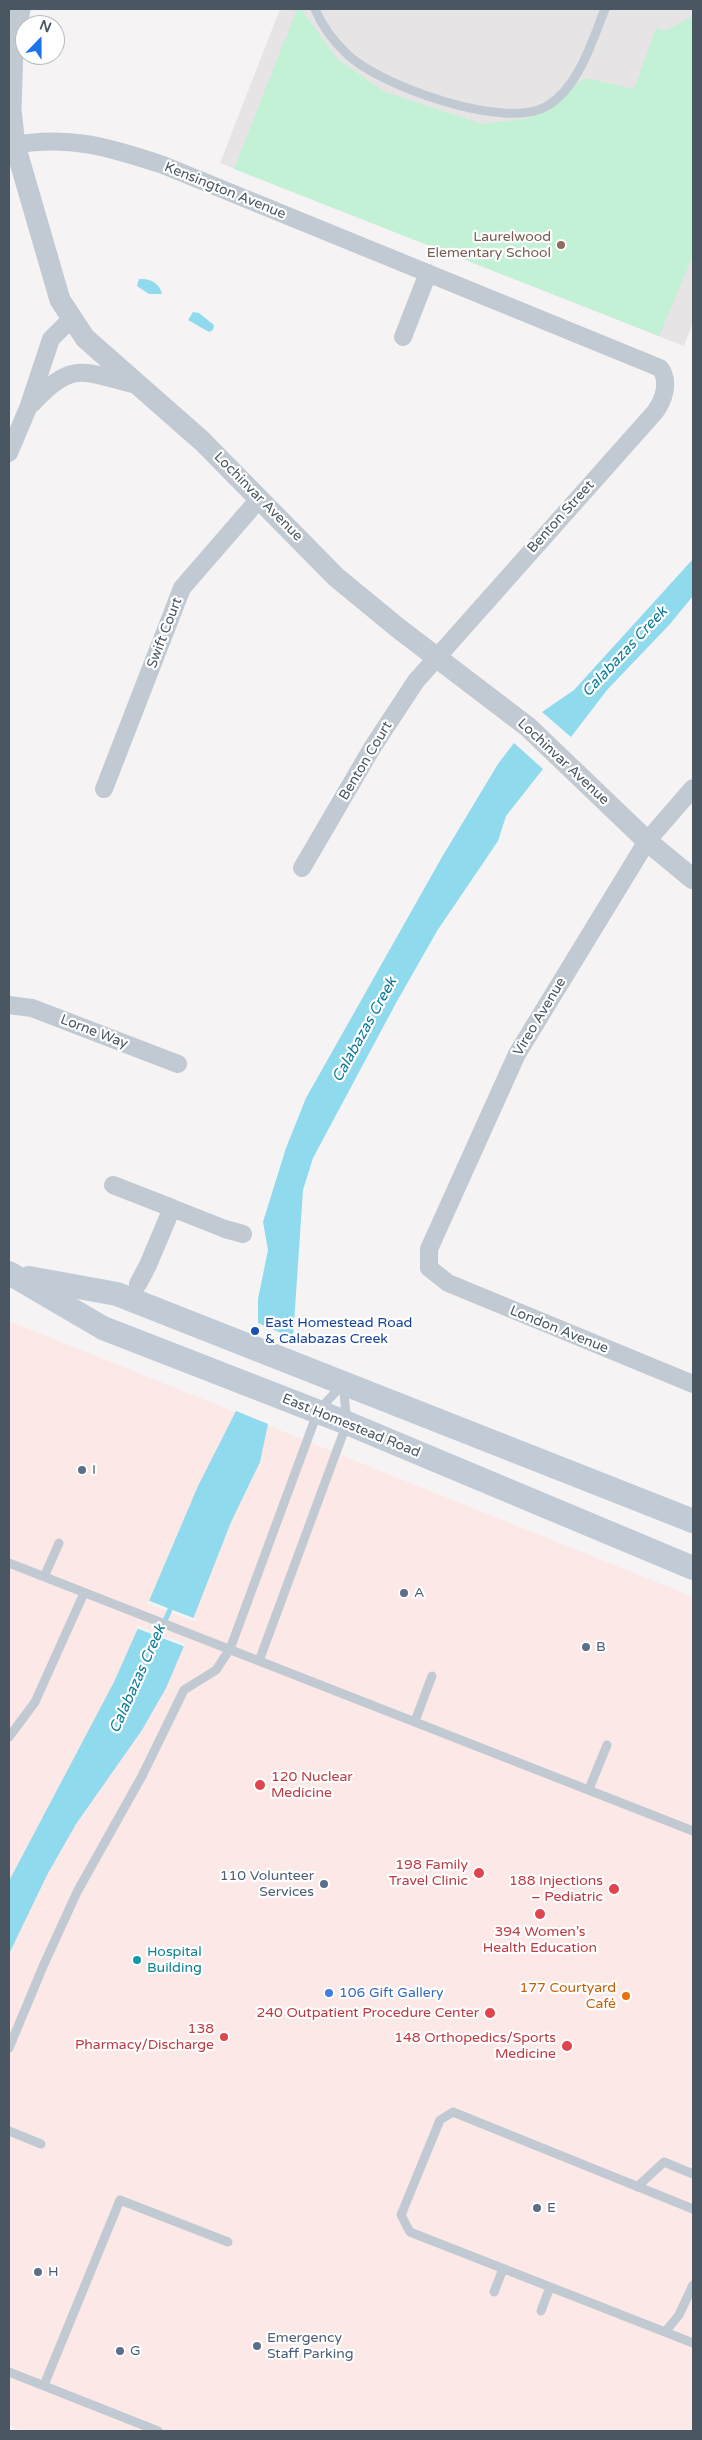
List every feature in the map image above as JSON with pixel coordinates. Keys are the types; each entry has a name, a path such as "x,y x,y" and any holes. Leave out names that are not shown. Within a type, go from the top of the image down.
{"main road":[{"name":"East Homestead Road","path":"11,1274 116,1294 693,1521"},
{"name":"East Homestead Road","path":"11,1274 102,1328 318,1411 693,1568"}],"street":[{"name":"Lochinvar Avenue","path":"20,9 12,47 12,145 60,300 71,319 94,347 202,441 336,577 528,728 646,841 693,879"},
{"name":"Kensington Avenue","path":"12,145 54,140 122,151 163,165 660,368"},
{"path":"403,337 428,273"},
{"path":"9,453 28,408 51,340 71,319"},
{"name":"Benton Street","path":"436,657 655,412 665,389 666,378 660,368"},
{"path":"28,408 63,375 86,372 138,385"},
{"name":"Swift Court","path":"104,789 182,588 260,498"},
{"name":"Benton Court","path":"302,868 372,748 416,682 436,657"},
{"name":"Vireo Avenue","path":"429,1268 429,1249 516,1054 646,841 693,788"},
{"name":"Lorne Way","path":"9,1005 32,1008 178,1064"},
{"path":"113,1185 232,1232 243,1234"},
{"path":"138,1284 172,1208"},
{"name":"London Avenue","path":"429,1268 448,1283 693,1384"}],"lane":[{"path":"314,9 323,27 349,56 384,78 450,103 487,113 527,114 548,106 566,87 584,63 605,9"},
{"path":"9,2048 77,1892 142,1776 184,1690 216,1670 230,1649 318,1411 343,1384"},
{"path":"259,1660 347,1423 343,1384"},
{"path":"44,1577 59,1542"},
{"path":"9,1563 693,1831"},
{"path":"9,1737 35,1702 84,1593"},
{"path":"415,1721 432,1676"},
{"path":"589,1789 607,1745"},
{"path":"693,2209 453,2112 440,2120 401,2215 410,2232 693,2343"},
{"path":"9,2131 41,2144"},
{"path":"637,2187 664,2162 693,2174"},
{"path":"44,2385 120,2200 228,2242"},
{"path":"494,2292 503,2269"},
{"path":"665,2332 679,2315 693,2285"},
{"path":"541,2311 550,2287"},
{"path":"9,2372 158,2431"}],"shaded area":[{"name":"Laurelwood Elementary School","path":"280,9 693,9 693,322 684,346 220,163"},
{"path":"9,1321 693,1597 693,2431 22,2431 9,2426"}],"green space":[{"name":"Laurelwood Elementary School","path":"297,9 301,9 337,59 385,92 482,124 530,118 585,78 634,89 656,28 665,31 693,16 693,255 659,336 234,169"}],"water":[{"path":"139,279 154,282 162,294 149,294 137,286"},
{"path":"193,312 199,313 214,325 213,330 209,332 188,320"},
{"path":"693,559 693,596 670,624 607,690 571,737 542,712 574,690"},
{"path":"514,743 543,769 506,816 498,841 437,931 313,1158 303,1190 293,1338 258,1323 258,1299 268,1250 263,1222 286,1148 306,1098 442,857 498,764"},
{"path":"236,1411 268,1424 260,1462 231,1522 193,1619 149,1601 198,1486"},
{"path":"138,1628 184,1646 166,1688 142,1730 76,1824 47,1875 9,1954 9,1881 114,1682"}],"pier":[{"path":"147,1600 196,1620 193,1621 148,1604"},
{"path":"137,1626 185,1644 186,1647 136,1628"}],"waterway":[{"name":"Calabazas Creek","path":"156,1641 172,1605"}],"place":[{"name":"Laurelwood Elementary School","path":"561,245"},
{"name":"East Homestead Road & Calabazas Creek","path":"255,1331"},
{"name":"I","path":"82,1470"},
{"name":"A","path":"404,1593"},
{"name":"B","path":"586,1647"},
{"name":"120 Nuclear Medicine","path":"260,1785"},
{"name":"198 Family Travel Clinic","path":"479,1873"},
{"name":"110 Volunteer Services","path":"324,1884"},
{"name":"188 Injections – Pediatric","path":"614,1889"},
{"name":"394 Women’s Health Education","path":"540,1914"},
{"name":"Hospital Building","path":"137,1960"},
{"name":"106 Gift Gallery","path":"329,1993"},
{"name":"177 Courtyard Café","path":"626,1996"},
{"name":"240 Outpatient Procedure Center","path":"490,2013"},
{"name":"138 Pharmacy/Discharge","path":"224,2037"},
{"name":"148 Orthopedics/Sports Medicine","path":"567,2046"},
{"name":"E","path":"537,2208"},
{"name":"H","path":"38,2272"},
{"name":"Emergency Staff Parking","path":"257,2346"},
{"name":"G","path":"120,2351"}]}
